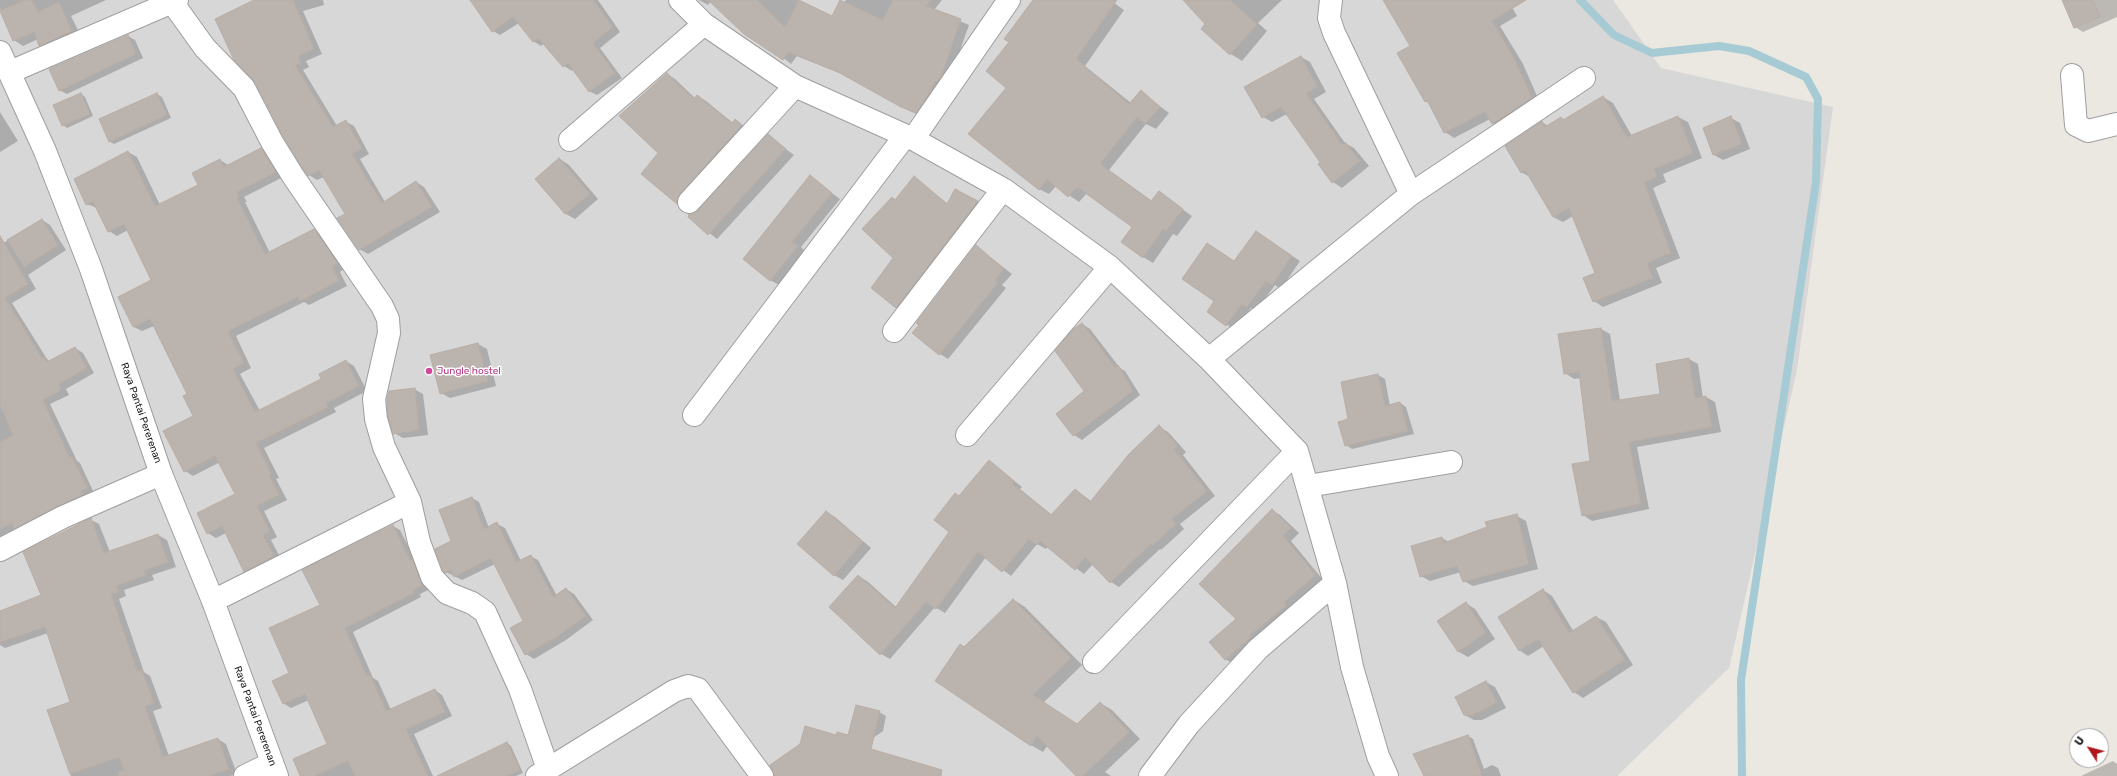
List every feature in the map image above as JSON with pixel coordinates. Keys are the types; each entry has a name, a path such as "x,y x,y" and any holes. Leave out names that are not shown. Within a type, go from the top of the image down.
{"street":[{"path":"680,0 704,24 795,86 909,137 1003,189 1110,267 1209,359 1297,451 1335,583 1352,667 1378,756 1387,776"},
{"path":"694,415 909,137 1009,0"},
{"path":"1331,0 1329,18 1334,33 1411,194"},
{"path":"10,72 175,1 206,48 244,88 272,142 293,176 382,306 388,319 389,333 374,400 376,419 384,446 410,502 419,542 432,577 447,592 472,603 485,612 520,689 543,772 674,691 688,686 698,689 762,776"},
{"path":"570,140 704,24"},
{"name":"Raya Pantai Pererenan","path":"0,52 46,151 91,269 161,474 213,601 275,769"},
{"path":"2072,75 2076,125 2088,131 2117,124"},
{"path":"1209,359 1411,194 1584,78"},
{"path":"688,202 795,86"},
{"path":"894,331 1003,189"},
{"path":"967,435 1110,267"},
{"path":"1094,662 1297,451"},
{"path":"1308,486 1451,462"},
{"path":"0,550 62,516 161,474"},
{"path":"213,601 410,502"},
{"path":"1150,776 1189,724 1258,649 1335,583"},
{"path":"245,776 275,769"}],"shaded area":[{"path":"0,0 1613,0 1661,68 1833,107 1797,370 1729,668 1617,776 0,776"}],"building":[{"path":"25,0 32,0 38,12 59,2 72,31 39,46 34,32 13,41 0,11"},
{"path":"254,0 293,0 314,49 298,56 301,63 295,65 333,127 346,120 362,149 352,154 382,203 416,181 432,207 359,250 337,218 345,214 319,170 308,176 303,169 283,136 255,82 234,60 215,19"},
{"path":"470,0 593,0 613,27 593,43 615,73 589,92 568,63 563,67 538,38 533,42 513,17 492,32"},
{"path":"708,0 757,0 785,27 799,0 832,16 840,0 883,20 893,0 931,0 926,6 961,19 941,77 937,82 935,81 930,92 916,113 901,107 838,72 788,52 783,60 744,34"},
{"path":"1033,0 1117,0 1076,59 1129,104 1141,90 1160,107 1145,124 1137,117 1100,164 1151,201 1159,191 1183,209 1166,231 1163,229 1143,258 1121,242 1132,227 1077,187 1068,197 1047,179 1039,190 968,134 1006,88 986,71 1009,42 1004,39"},
{"path":"1183,0 1230,0 1257,24 1230,55 1201,29 1205,24"},
{"path":"1383,0 1526,0 1492,21 1514,58 1532,98 1492,124 1485,112 1444,133 1427,100 1425,102 1397,53 1410,46"},
{"path":"2062,0 2093,0 2100,17 2074,28"},
{"path":"128,35 136,54 59,91 49,69"},
{"path":"1301,56 1318,87 1306,93 1342,145 1345,142 1360,161 1332,183 1318,164 1320,162 1281,107 1262,118 1244,87"},
{"path":"667,73 694,99 697,95 732,123 735,119 742,125 680,194 677,204 641,174 658,153 619,116"},
{"path":"81,93 90,114 62,126 53,105"},
{"path":"157,93 167,115 109,142 99,119"},
{"path":"1603,96 1627,137 1678,116 1693,153 1654,169 1657,177 1644,182 1671,253 1647,263 1653,278 1593,302 1583,278 1595,273 1569,208 1553,217 1525,170 1521,173 1505,146 1542,121 1545,127 1561,117 1563,120"},
{"path":"1731,116 1742,144 1713,155 1703,128"},
{"path":"768,134 786,149 708,235 688,217 689,214 698,210"},
{"path":"261,148 276,172 237,192 239,197 237,198 265,254 314,229 338,263 332,267 339,281 300,301 298,297 228,331 244,363 233,369 255,412 321,379 319,374 346,360 359,386 326,403 328,407 256,443 271,473 269,475 279,495 257,506 270,532 263,535 274,556 244,572 222,526 207,534 197,513 235,494 215,456 184,472 163,431 193,416 183,396 187,394 150,319 133,327 118,297 151,280 124,224 108,232 93,202 86,205 74,179 128,151 155,206 198,185 192,173 220,159 224,167"},
{"path":"559,158 590,194 565,214 535,179"},
{"path":"810,175 832,193 792,242 798,246 770,281 743,259"},
{"path":"914,176 947,204 955,189 978,201 896,308 871,288 893,258 862,229 892,197 895,200"},
{"path":"42,219 58,245 24,267 7,240"},
{"path":"1256,231 1292,256 1272,285 1266,281 1247,307 1242,304 1226,326 1207,312 1214,301 1182,279 1207,243 1234,261"},
{"path":"0,236 28,284 5,298 42,358 44,357 47,362 75,347 87,368 59,384 61,390 43,400 70,458 72,457 87,488 81,491 82,495 14,529 12,523 0,529 0,442 13,435 0,405"},
{"path":"976,245 1004,269 995,280 998,283 939,355 912,333 919,325 916,323"},
{"path":"1082,323 1115,367 1118,365 1133,391 1073,436 1056,414 1084,391 1055,351 1072,330"},
{"path":"1601,328 1612,401 1660,394 1656,364 1689,358 1695,398 1706,396 1712,427 1629,442 1641,504 1582,516 1572,464 1590,461 1579,372 1564,374 1558,334"},
{"path":"478,343 488,381 440,394 430,355"},
{"path":"1378,374 1385,406 1400,402 1408,431 1345,446 1338,422 1348,419 1341,382"},
{"path":"415,388 419,430 393,434 388,417 387,400 389,391"},
{"path":"1159,425 1178,446 1174,449 1207,491 1172,519 1176,524 1152,546 1151,544 1110,583 1085,557 1075,570 1040,541 1037,545 1029,539 1002,572 978,552 936,609 926,602 880,655 829,607 858,575 895,608 949,532 934,520 955,493 959,496 989,460 1014,481 1012,484 1051,515 1075,489 1090,502 1129,454"},
{"path":"472,497 484,529 497,522 516,562 531,555 553,597 566,588 586,616 558,636 525,655 510,628 523,621 491,558 454,577 451,570 445,573 435,549 451,541 439,510"},
{"path":"1272,509 1291,528 1283,536 1316,575 1284,602 1286,606 1249,636 1251,637 1225,660 1209,642 1236,619 1199,584"},
{"path":"826,511 863,542 834,576 797,544"},
{"path":"1517,514 1529,564 1463,582 1457,566 1420,577 1411,546 1442,537 1444,543 1487,527 1485,522"},
{"path":"91,518 104,553 158,534 168,562 144,571 146,575 116,586 118,592 111,594 137,671 142,670 154,703 145,706 163,757 218,738 229,769 209,776 119,776 118,772 124,770 119,757 70,774 47,710 70,702 45,627 0,642 0,611 41,595 23,552"},
{"path":"393,525 410,560 412,559 422,585 413,590 414,593 345,628 367,676 370,675 386,711 435,689 445,712 406,729 428,776 355,776 348,761 314,776 300,776 293,759 327,744 305,694 283,704 272,681 289,673 269,628 320,605 302,570"},
{"path":"1543,589 1569,633 1596,616 1625,660 1573,693 1538,639 1519,651 1498,617"},
{"path":"1013,599 1071,658 1033,695 1077,724 1100,702 1129,732 1083,776 1076,776 1037,736 1031,746 935,681 960,644 964,647"},
{"path":"1466,602 1486,633 1458,652 1437,621"},
{"path":"1486,681 1497,702 1473,715 1464,715 1455,697"},
{"path":"856,705 880,711 871,749 942,770 941,776 774,776 770,765 800,744 805,726 836,735 837,732 848,735"},
{"path":"1468,735 1482,776 1424,776 1413,754"},
{"path":"507,742 520,770 507,776 437,776"}],"waterway":[{"path":"1580,0 1614,35 1652,53 1719,46 1749,51 1806,77 1818,99 1816,182 1741,680 1742,776"}],"place":[{"name":"Jungle hostel","path":"429,371"}]}
